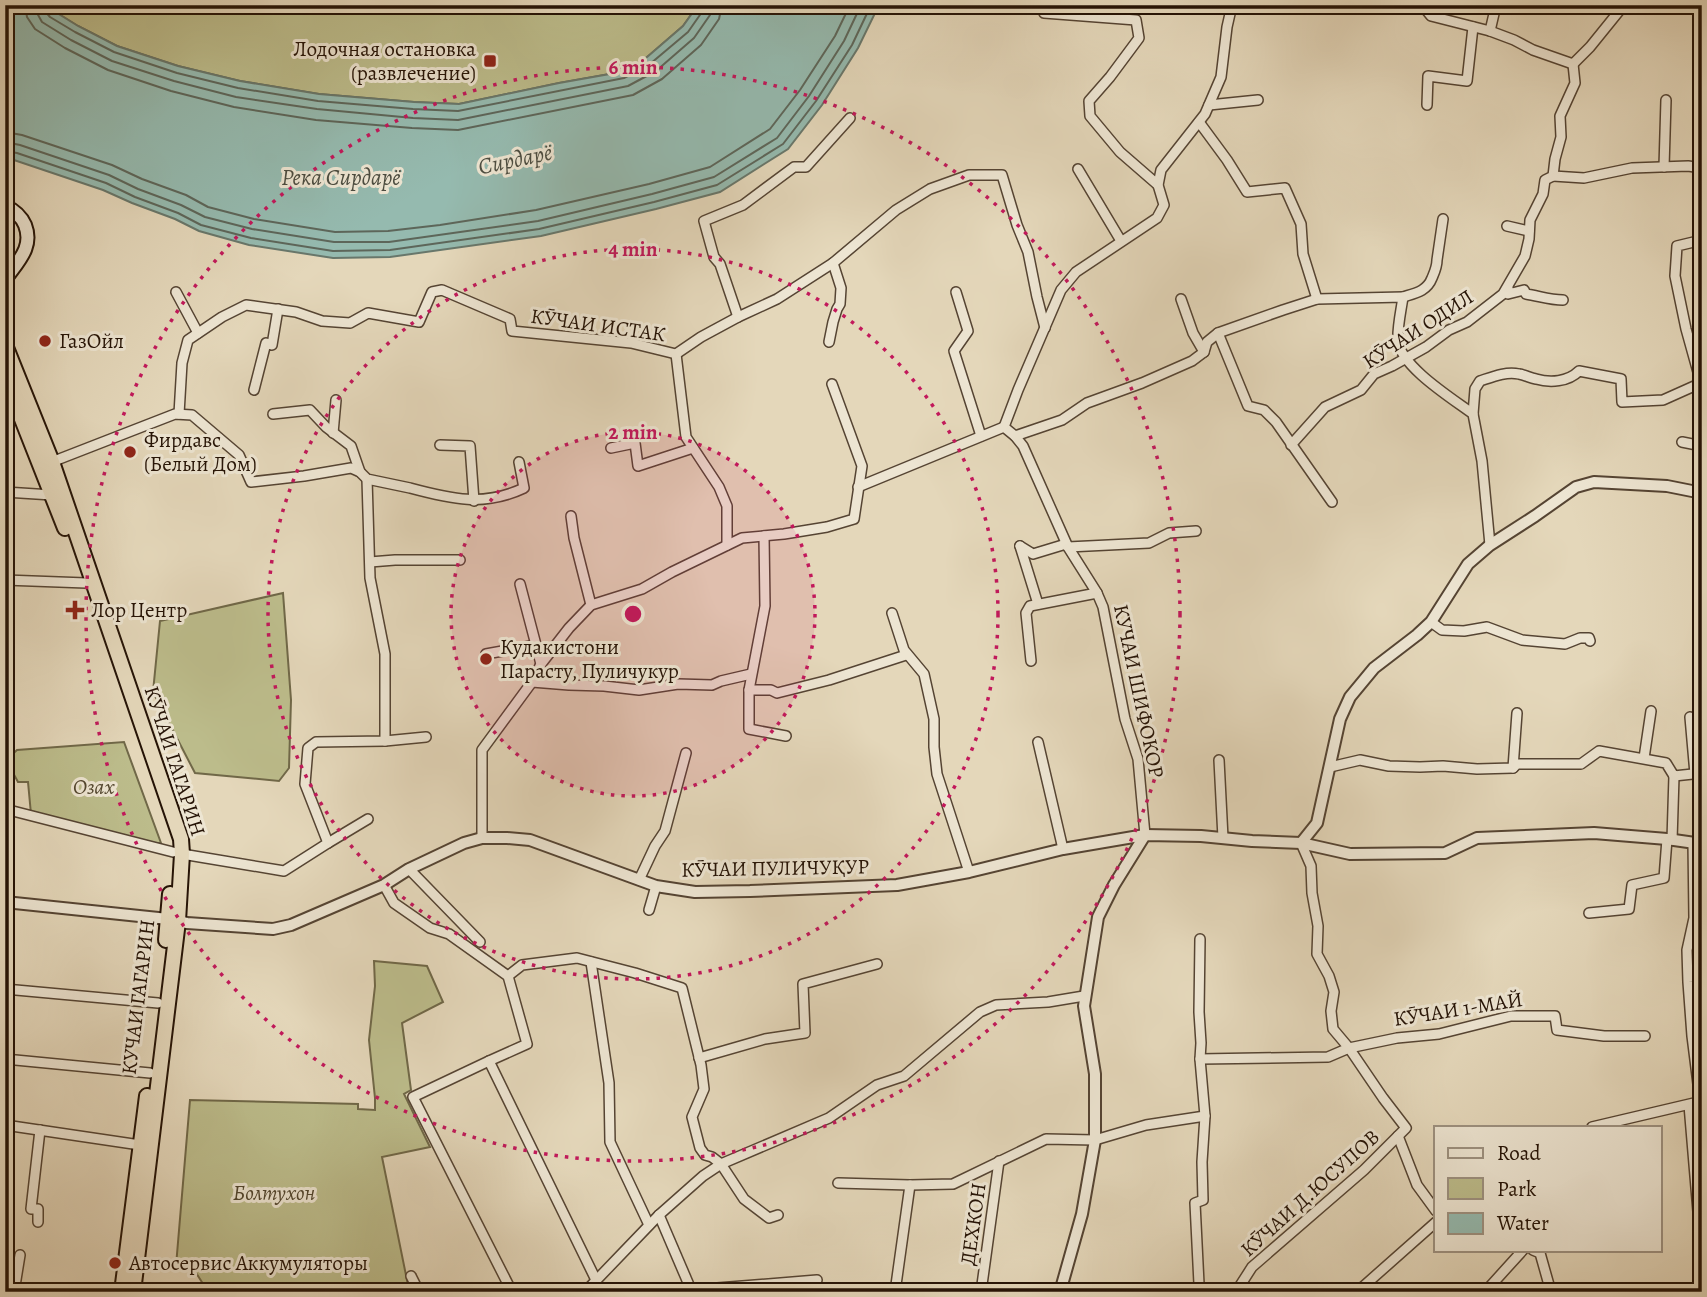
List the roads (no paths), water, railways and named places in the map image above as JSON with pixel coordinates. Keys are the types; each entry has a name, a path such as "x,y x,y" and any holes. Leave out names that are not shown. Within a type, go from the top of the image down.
{"highway":[{"name":"КӮЧАИ ГАГАРИН","path":"5,345 181,839 133,1292"},
{"name":"КӮЧАИ ГАГАРИН","path":"5,376 47,464 52,495 86,583 178,853"},
{"name":"КУЧАИ ГАГАРИН","path":"140,1145 158,1003 173,920"},
{"path":"122,1292 140,1145"}],"main road":[{"path":"5,206 13,209 22,219 27,230 28,243 24,255 5,280"},
{"path":"5,212 17,222 22,234 15,255 5,266"}],"street":[{"path":"858,487 1004,427 1061,290 1076,272 1157,218 1164,205 1158,185 1161,170 1199,122 1220,78 1232,5"},
{"path":"1422,5 1431,16 1490,31 1573,64 1624,5"},
{"path":"1490,31 1496,5"},
{"path":"1044,13 1136,20 1139,38 1090,101 1090,116 1120,152 1158,185"},
{"path":"1427,105 1428,76 1467,80 1473,27"},
{"name":"КӮЧАИ ОДИЛ","path":"1291,445 1325,407 1361,390 1374,374 1467,322 1503,294 1509,286 1525,256 1530,220 1543,194 1545,180 1553,176 1561,137 1560,116 1575,83 1573,64"},
{"path":"1209,105 1258,100"},
{"path":"1664,167 1666,100"},
{"path":"738,317 720,264 714,257 704,221 743,205 794,167 806,167 850,118"},
{"path":"1199,122 1247,192 1286,188 1301,224 1303,254 1317,299"},
{"path":"1553,176 1584,178 1632,168 1702,168"},
{"path":"1078,169 1121,242"},
{"name":"КӮЧАИ ИСТАК","path":"179,414 182,363 188,340 222,317 246,305 296,312 322,321 351,323 368,313 419,321 432,292 442,290 510,319 512,331 631,343 676,354 701,337 777,299 833,263 896,210 930,189 969,175 1002,175 1028,252 1045,328"},
{"path":"1004,427 1015,436 1062,420 1087,403 1142,383 1192,360 1203,352 1207,342 1219,333 1317,299 1403,297 1422,291 1429,286 1437,266 1443,219"},
{"path":"1507,226 1529,231"},
{"path":"1490,545 1482,461 1473,414 1475,389 1480,381 1507,373 1538,380 1561,381 1579,371 1621,379 1622,402 1663,400 1701,383 1675,276 1677,246 1702,240"},
{"path":"830,342 833,321 840,304 841,288 833,263"},
{"path":"1509,286 1508,294 1524,290 1527,294 1549,300 1563,300"},
{"path":"176,292 198,333"},
{"path":"956,292 968,331 954,351 981,436"},
{"path":"1403,297 1398,340 1405,358 1430,383 1473,414"},
{"path":"1181,299 1203,352"},
{"path":"254,390 266,342 272,345 278,309"},
{"path":"1219,333 1248,406 1264,410 1276,422 1332,502"},
{"path":"676,354 686,437 719,487 727,506 727,545"},
{"path":"482,838 482,750 532,682 541,664 591,605 642,589 742,538 827,527 853,519 862,466 832,384"},
{"path":"333,433 336,400"},
{"path":"273,414 310,410 333,433 351,446 363,476 370,578 385,654 385,741"},
{"path":"47,464 175,414 191,415 239,455 251,482 351,468 363,476 445,498 474,501 514,493 524,488 519,462"},
{"name":"КУЧАИ ШИФОКОР","path":"1015,436 1023,446 1067,545 1103,607 1125,719 1138,759 1144,835"},
{"path":"1682,442 1702,446"},
{"path":"611,448 635,443 638,466 693,447"},
{"path":"440,445 470,446 474,501"},
{"path":"1349,1048 1333,1029 1331,1011 1334,992 1329,975 1317,954 1318,926 1312,893 1311,866 1301,843 1317,823 1340,719 1350,697 1374,668 1431,622 1468,564 1490,545 1576,487 1594,482 1667,486 1702,493"},
{"path":"5,492 52,495"},
{"path":"571,516 591,605"},
{"path":"1038,604 1020,546 1032,554 1067,545 1149,543 1169,533 1196,531"},
{"path":"764,536 765,606 751,674 749,729 786,736"},
{"path":"370,562 460,560"},
{"path":"5,580 86,583"},
{"path":"520,584 541,664"},
{"path":"1031,661 1026,613 1030,606 1097,593"},
{"path":"892,613 906,655 924,674 934,719 937,774 969,872"},
{"path":"1431,622 1442,629 1464,631 1487,627 1522,640 1565,644 1580,638 1590,640"},
{"path":"486,654 536,645"},
{"path":"749,690 771,690 778,693 906,655"},
{"path":"532,682 639,690 678,684 712,685 751,674"},
{"path":"1644,758 1651,711"},
{"path":"1513,768 1517,713"},
{"path":"1674,776 1698,773 1690,716"},
{"path":"328,843 305,784 308,748 316,742 385,741 426,737"},
{"path":"1038,742 1063,849"},
{"path":"1329,767 1360,760 1389,766 1477,769 1513,768 1517,764 1581,764 1599,751 1666,763 1674,776 1664,878 1632,885 1629,909 1589,913"},
{"path":"639,880 665,831 686,753"},
{"path":"1219,760 1223,838"},
{"path":"5,808 178,853 284,871 368,819"},
{"name":"КӮЧАИ ПУЛИЧУҚУР","path":"5,902 273,929 291,925 384,885 409,869 464,843 482,838 530,840 656,886 695,892 897,885 969,872 1063,849 1144,835 1301,843 1350,854 1445,853 1476,838 1594,833 1697,843"},
{"path":"1060,1292 1082,1214 1095,1140 1094,1074 1084,996 1098,917 1144,835"},
{"path":"1596,1126 1701,1100 1692,1036 1687,950 1698,918 1697,843"},
{"path":"409,869 480,942"},
{"path":"384,885 394,903 430,928 449,934 508,976 527,1044 413,1097 512,1292"},
{"path":"649,910 656,886"},
{"path":"1197,1288 1195,1203 1203,1200 1205,1116 1200,1059 1200,939"},
{"path":"508,976 522,965 577,958 682,988 704,1090 692,1117 699,1148 705,1155 721,1164 744,1199 769,1218 778,1215"},
{"path":"591,962 609,1083 611,1142 649,1225"},
{"path":"699,1058 765,1040 805,1033 803,984 877,964"},
{"path":"5,989 158,1003"},
{"path":"585,1292 659,1215 703,1176 721,1164 798,1133 829,1118 877,1085 904,1076 980,1012 996,1005 1048,1002 1084,996"},
{"name":"КӮЧАИ 1-МАЙ","path":"1200,1059 1328,1057 1349,1048 1397,1038 1439,1034 1511,1016 1556,1016 1557,1030 1604,1036 1645,1036"},
{"name":"КӮЧАИ Д.ЮСУПОВ","path":"1241,1290 1252,1267 1364,1170 1406,1128 1349,1048"},
{"path":"5,1059 150,1073"},
{"path":"489,1061 596,1280"},
{"path":"1689,1105 1702,1259"},
{"path":"838,1184 953,1184 1046,1139 1095,1140 1146,1125 1205,1116"},
{"path":"5,1125 140,1145"},
{"path":"38,1222 38,1209 31,1209 40,1130"},
{"path":"1398,1136 1417,1185 1434,1208"},
{"name":"ДЕХКОН","path":"981,1292 999,1161"},
{"path":"895,1292 910,1185"},
{"path":"659,1215 692,1291 817,1280"},
{"path":"1357,1292 1434,1225"},
{"path":"1485,1292 1521,1252"},
{"path":"1538,1252 1551,1292"},
{"path":"14,1292 20,1255"},
{"path":"411,1276 419,1292"}],"water":[{"name":"Река Сирдарё","path":"5,5 50,5 54,11 78,26 117,46 178,66 240,81 319,94 459,104 621,72 646,58 683,26 698,5 879,5 858,48 822,105 788,149 720,192 541,236 390,257 333,258 249,245 199,231 103,190 5,157"}],"place":[{"name":"Лодочная остановка (развлечение)","path":"490,61"},
{"name":"ГазОйл","path":"45,341"},
{"name":"Фирдавс (Белый Дом)","path":"130,452"},
{"name":"Лор Центр","path":"75,610"},
{"name":"Кудакистони Парасту, Пуличукур","path":"486,659"},
{"name":"Автосервис Аккумуляторы","path":"115,1263"}],"water label":[{"name":"Сирдарё","path":"515,159"}],"park label":[{"name":"Озах","path":"94,787"},
{"name":"Болтухон","path":"274,1193"}]}
